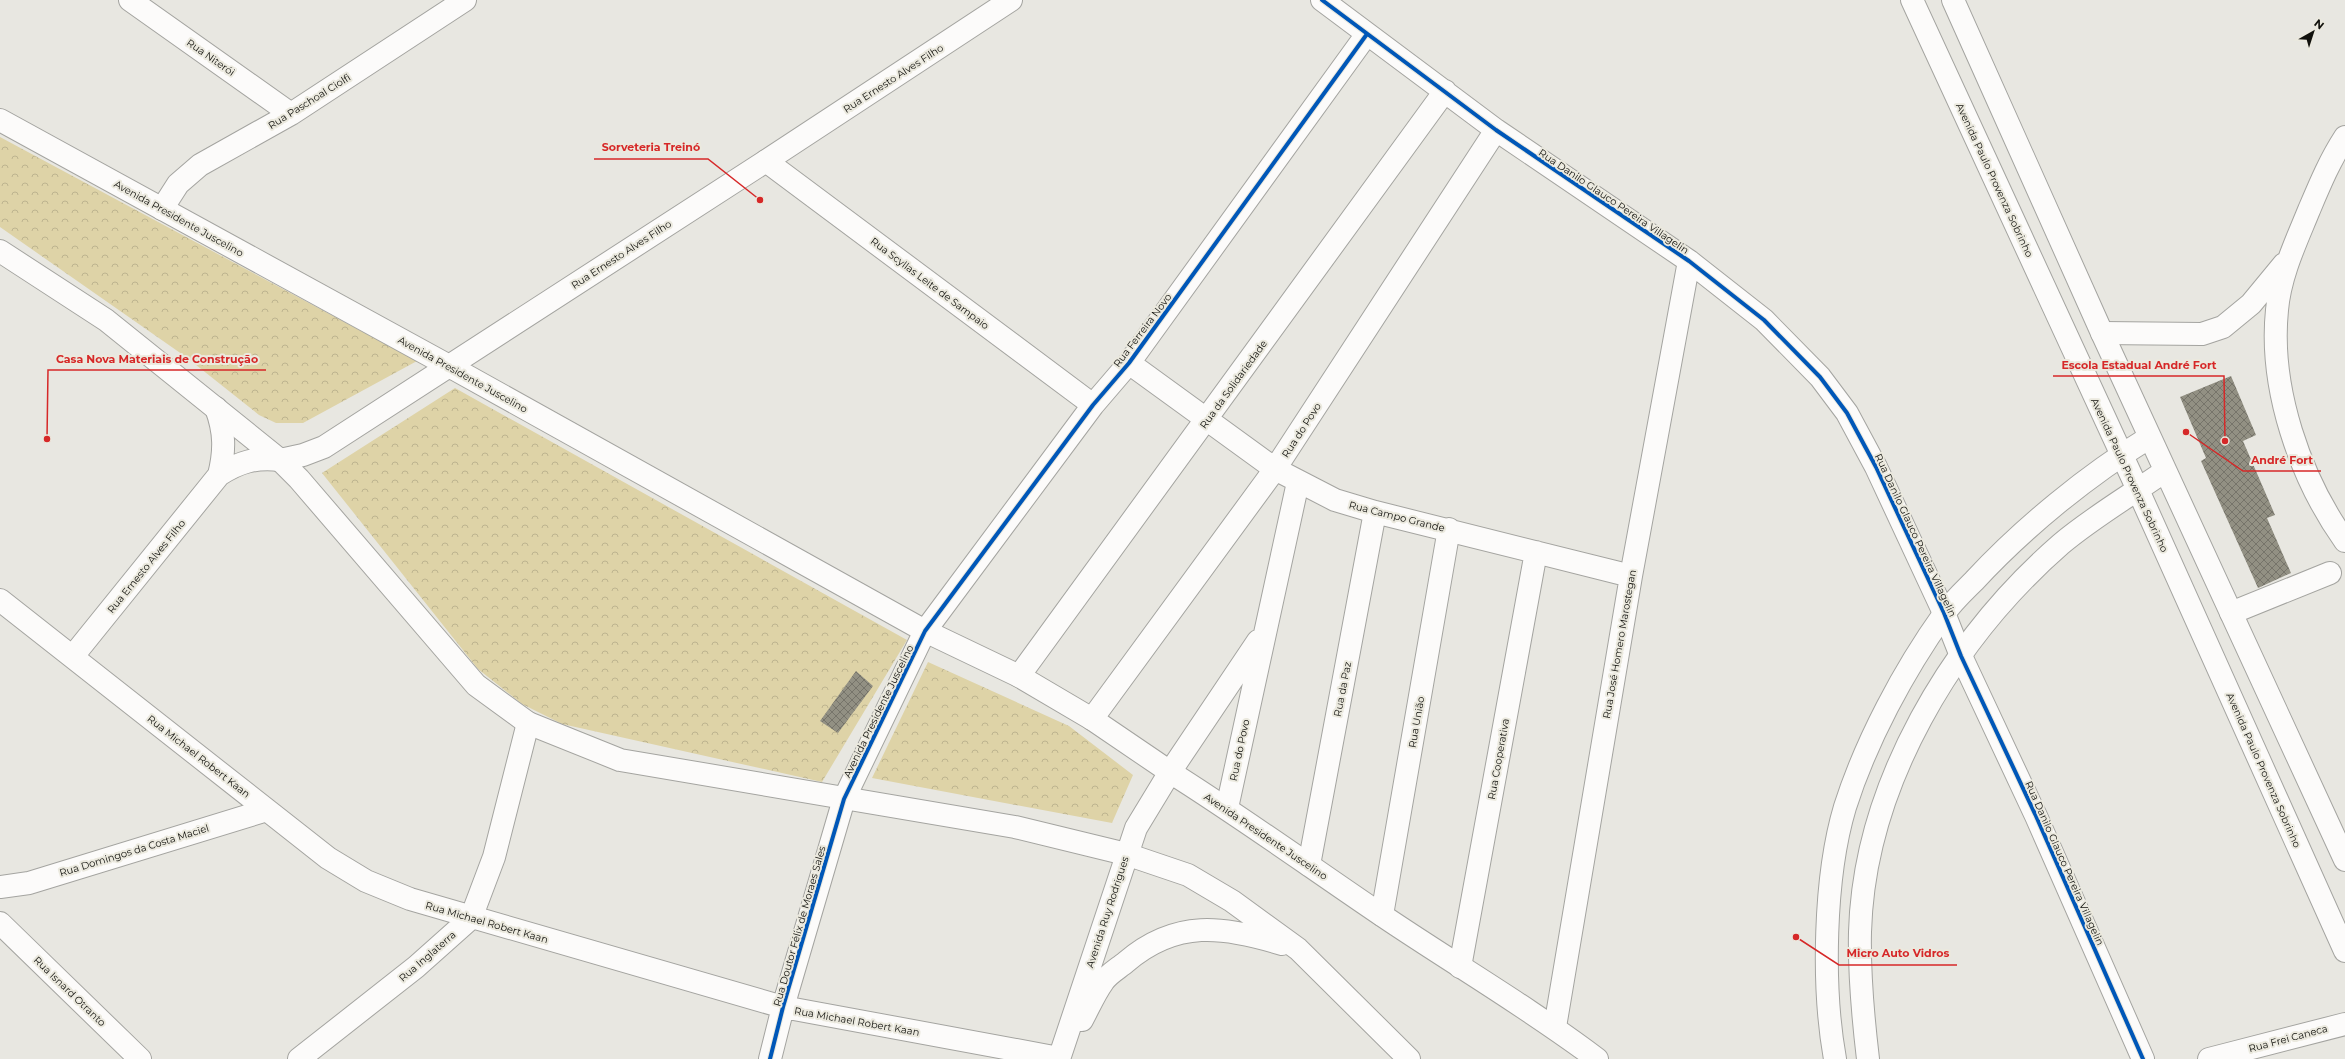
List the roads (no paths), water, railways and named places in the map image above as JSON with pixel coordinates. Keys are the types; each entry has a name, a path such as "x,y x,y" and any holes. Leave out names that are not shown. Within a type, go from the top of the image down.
{"street":[{"name":"Rua Niterói","path":"130,0 291,114"},
{"name":"Rua Paschoal Ciolfi","path":"162,209 178,184 200,165 291,114 465,0"},
{"name":"Rua Ernesto Alves Filho","path":"73,656 219,475 241,462 267,458 280,460 303,455 324,447 766,161 1011,0"},
{"name":"Rua Danilo Glauco Pereira Villagelin","path":"1322,0 1446,91 1496,130 1689,261 1764,320 1820,377 1847,413 1876,467 1944,613 1961,656 2036,816 2143,1059"},
{"name":"Avenida Paulo Provenza Sobrinho","path":"1912,0 2138,490 2345,951"},
{"path":"1953,0 2102,333 2345,860"},
{"name":"Rua Ferreira Novo","path":"925,631 1093,405 1129,363 1367,34"},
{"name":"Rua da Solidariedade","path":"1018,676 1446,91"},
{"name":"Avenida Presidente Juscelino","path":"0,120 449,366 925,631 1018,676 1092,719 1170,772 1228,808 1382,915 1555,1028 1597,1059"},
{"name":"Rua do Povo","path":"1092,719 1275,469 1496,130"},
{"path":"2345,137 2332,156 2289,258 2277,310 2277,346 2282,394 2301,462 2330,520 2345,541"},
{"name":"Rua Scyllas Leite de Sampaio","path":"766,161 1093,405"},
{"path":"0,251 106,320 280,460 299,478 476,686 528,723 620,760 1015,827 1126,854 1188,875 1232,901 1298,949 1409,1059"},
{"path":"2102,333 2202,334 2223,327 2251,304 2289,258"},
{"name":"Rua José Homero Marostegan","path":"1555,1028 1630,576 1689,261"},
{"name":"Rua Campo Grande","path":"1129,363 1275,469 1335,500 1374,512 1449,529 1630,576"},
{"name":"Rua Ernesto Alves Filho","path":"216,408 224,434 224,448 219,475"},
{"path":"1835,1059 1830,1032 1829,908 1838,840 1845,807 1862,761 1881,721 1905,675 1944,613 1985,569 2028,527 2121,455 2150,437"},
{"path":"1868,1059 1861,1002 1860,931 1870,855 1879,815 1894,773 1929,706 1961,656 2012,591 2062,544 2165,471"},
{"name":"Rua do Povo","path":"1228,808 1264,631 1298,482"},
{"name":"Rua da Paz","path":"1309,865 1374,512"},
{"name":"Rua União","path":"1382,915 1449,529"},
{"name":"Rua Cooperativa","path":"1460,967 1536,552"},
{"path":"2231,613 2330,573"},
{"name":"Rua Michael Robert Kaan","path":"0,600 328,858 366,881 410,899 471,918 783,1007 1059,1059"},
{"name":"Avenida Presidente Juscelino","path":"844,799 925,631"},
{"name":"Avenida Ruy Rodrigues","path":"1059,1059 1126,854 1136,828 1170,772 1264,631"},
{"name":"Rua Inglaterra","path":"299,1059 416,967 471,918 494,857 528,723"},
{"name":"Rua Doutor Félix de Moraes Sales","path":"770,1059 783,1007 844,799"},
{"name":"Rua Domingos da Costa Maciel","path":"0,887 29,883 266,810"},
{"name":"Rua Isnard Otranto","path":"0,923 140,1059"},
{"name":"Avenida Ruy Rodrigues","path":"1059,1059 1104,981 1141,948 1161,939 1187,931 1211,929 1245,933 1298,949"},
{"name":"Rua Frei Caneca","path":"2209,1059 2345,1024"}],"place":[{"name":"Sorveteria Treinó","path":"760,200"},
{"name":"André Fort","path":"2186,432"},
{"name":"Casa Nova Materiais de Construção","path":"47,439"},
{"name":"Escola Estadual André Fort","path":"2225,441"},
{"name":"Micro Auto Vidros","path":"1796,937"}]}
